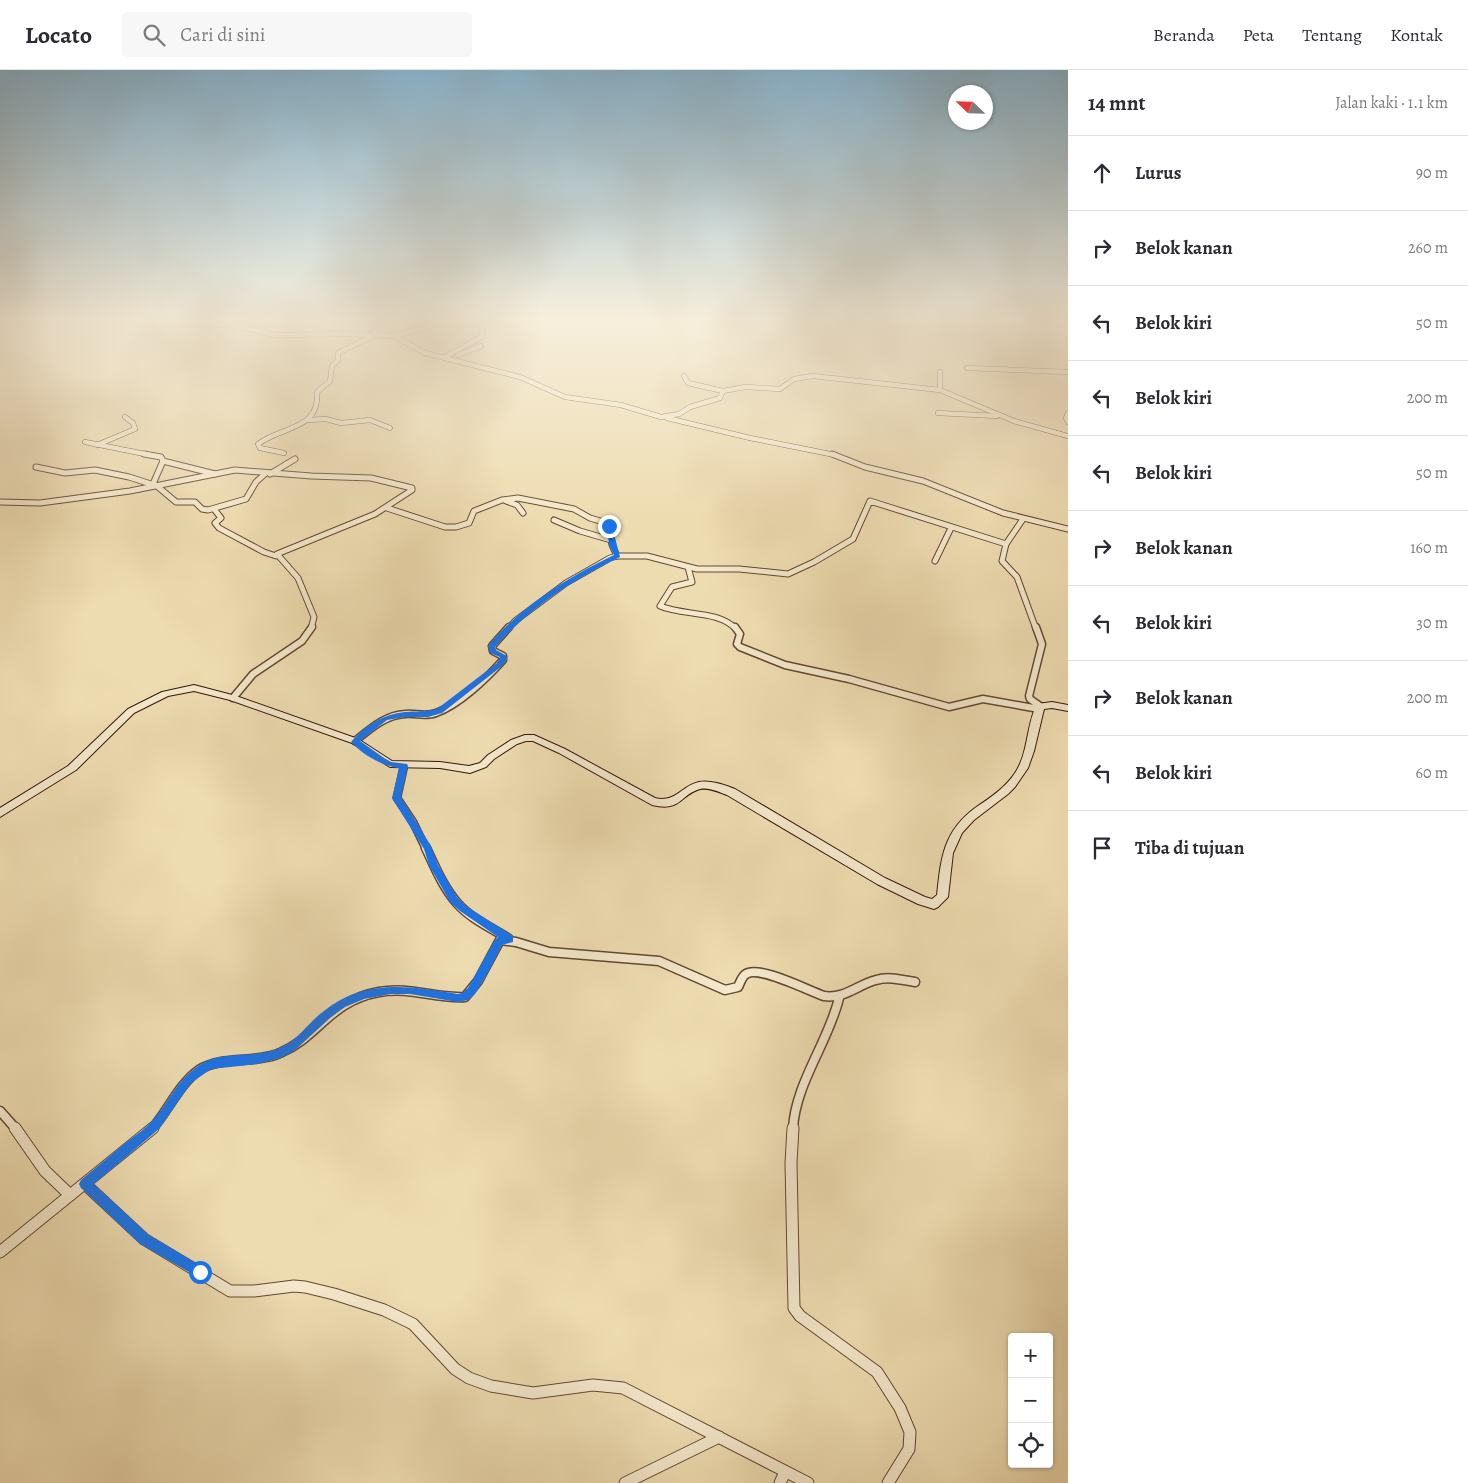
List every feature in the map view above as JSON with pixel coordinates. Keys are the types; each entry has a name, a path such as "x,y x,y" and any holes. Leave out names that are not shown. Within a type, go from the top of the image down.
{"street":[{"path":"284,454 260,448 258,444 308,420 317,409 317,392 328,383"},
{"path":"537,383 565,397 621,405 666,418 759,440 830,453 866,467 923,481 1002,513 1068,529"},
{"path":"692,383 722,391 745,387 780,388 788,383"},
{"path":"876,383 940,390 1002,417 1034,428 1068,436"},
{"path":"940,383 940,390"},
{"path":"666,418 679,414 690,407 720,398 722,391"},
{"path":"938,413 1002,417"},
{"path":"1068,413 1066,418 1068,422"},
{"path":"96,445 135,429 132,423 125,417"},
{"path":"308,420 326,420 341,423 370,420 390,428"},
{"path":"85,442 161,457 164,461 215,474"},
{"path":"36,467 66,473 95,470 155,485 176,502 195,502 202,509 214,509 246,499 256,482 268,473 295,459"},
{"path":"155,485 158,468 164,461"},
{"path":"0,502 40,503 239,470 371,478 412,488 412,490 387,508 337,531 278,553 276,556"},
{"path":"387,508 425,520 436,526 450,528 471,521 474,511 496,502 518,498 574,509 590,518 606,522 609,526 611,540 617,556"},
{"path":"355,742 378,721 385,718 405,714 434,713 448,706 503,660 503,656 493,651 492,646 515,621 578,575 617,556 656,558 696,569 739,569 788,574 814,562 852,539 859,529 870,500 951,528 1006,544"},
{"path":"496,502 512,502 523,513"},
{"path":"214,509 221,518 215,523 218,527 237,535 260,551 276,556 298,578 314,617 312,628 302,641 253,674 233,698"},
{"path":"1023,519 1006,544 1002,562 1017,577 1042,644 1029,696 1040,708"},
{"path":"554,520 580,531 611,540"},
{"path":"935,561 951,528"},
{"path":"688,567 692,582 672,587 660,606 700,617 725,620 738,630 740,634 737,644 740,647 785,665 849,679 955,708 977,699 1040,708 1052,704 1068,708"},
{"path":"0,813 72,768 119,722 147,702 164,694 194,688 233,698 355,742 390,764 404,766 440,765 470,770 483,765 491,757 514,742 525,738 534,738 554,746 652,801 662,804 680,799 696,787 705,785 731,792 881,881 922,901 934,904 942,897 946,863 951,842 959,828 1004,793 1018,777 1028,758 1040,708"},
{"path":"404,766 396,798 428,849 433,865 442,881 454,899 463,908 509,939 548,952 659,961 725,990 738,987 746,973 757,971 826,997 839,998 865,983 885,978 915,982"},
{"path":"0,1252 155,1126 178,1090 200,1069 216,1063 258,1060 276,1055 290,1048 327,1014 341,1004 364,995 391,990 410,990 444,996 465,997 478,981 500,940 509,939"},
{"path":"839,998 835,1016 807,1075 794,1122 791,1163 794,1236 792,1284 794,1308 800,1316 876,1372 900,1408 910,1432 909,1449 888,1483"},
{"path":"0,1111 45,1171 70,1195"},
{"path":"85,1184 144,1239 230,1290 242,1292 296,1286 322,1291 381,1308 407,1320 429,1339 443,1358 470,1380 499,1388 542,1393 606,1383 640,1396 719,1437 783,1478 808,1483"},
{"path":"625,1483 719,1437"}],"route":[{"path":"200,1272 144,1239 85,1184 155,1126 178,1090 200,1069 216,1063 258,1060 276,1055 302,1039 327,1014 341,1004 364,995 391,990 410,990 458,998 465,997 471,991 487,966 500,940 509,939 463,908 454,899 442,881 433,865 428,849 403,806 396,798 404,766 390,764 381,760 364,746 355,742 378,721 385,718 440,711 500,664 504,658 493,651 492,646 515,621 578,575 617,556 612,545 609,526"}]}
